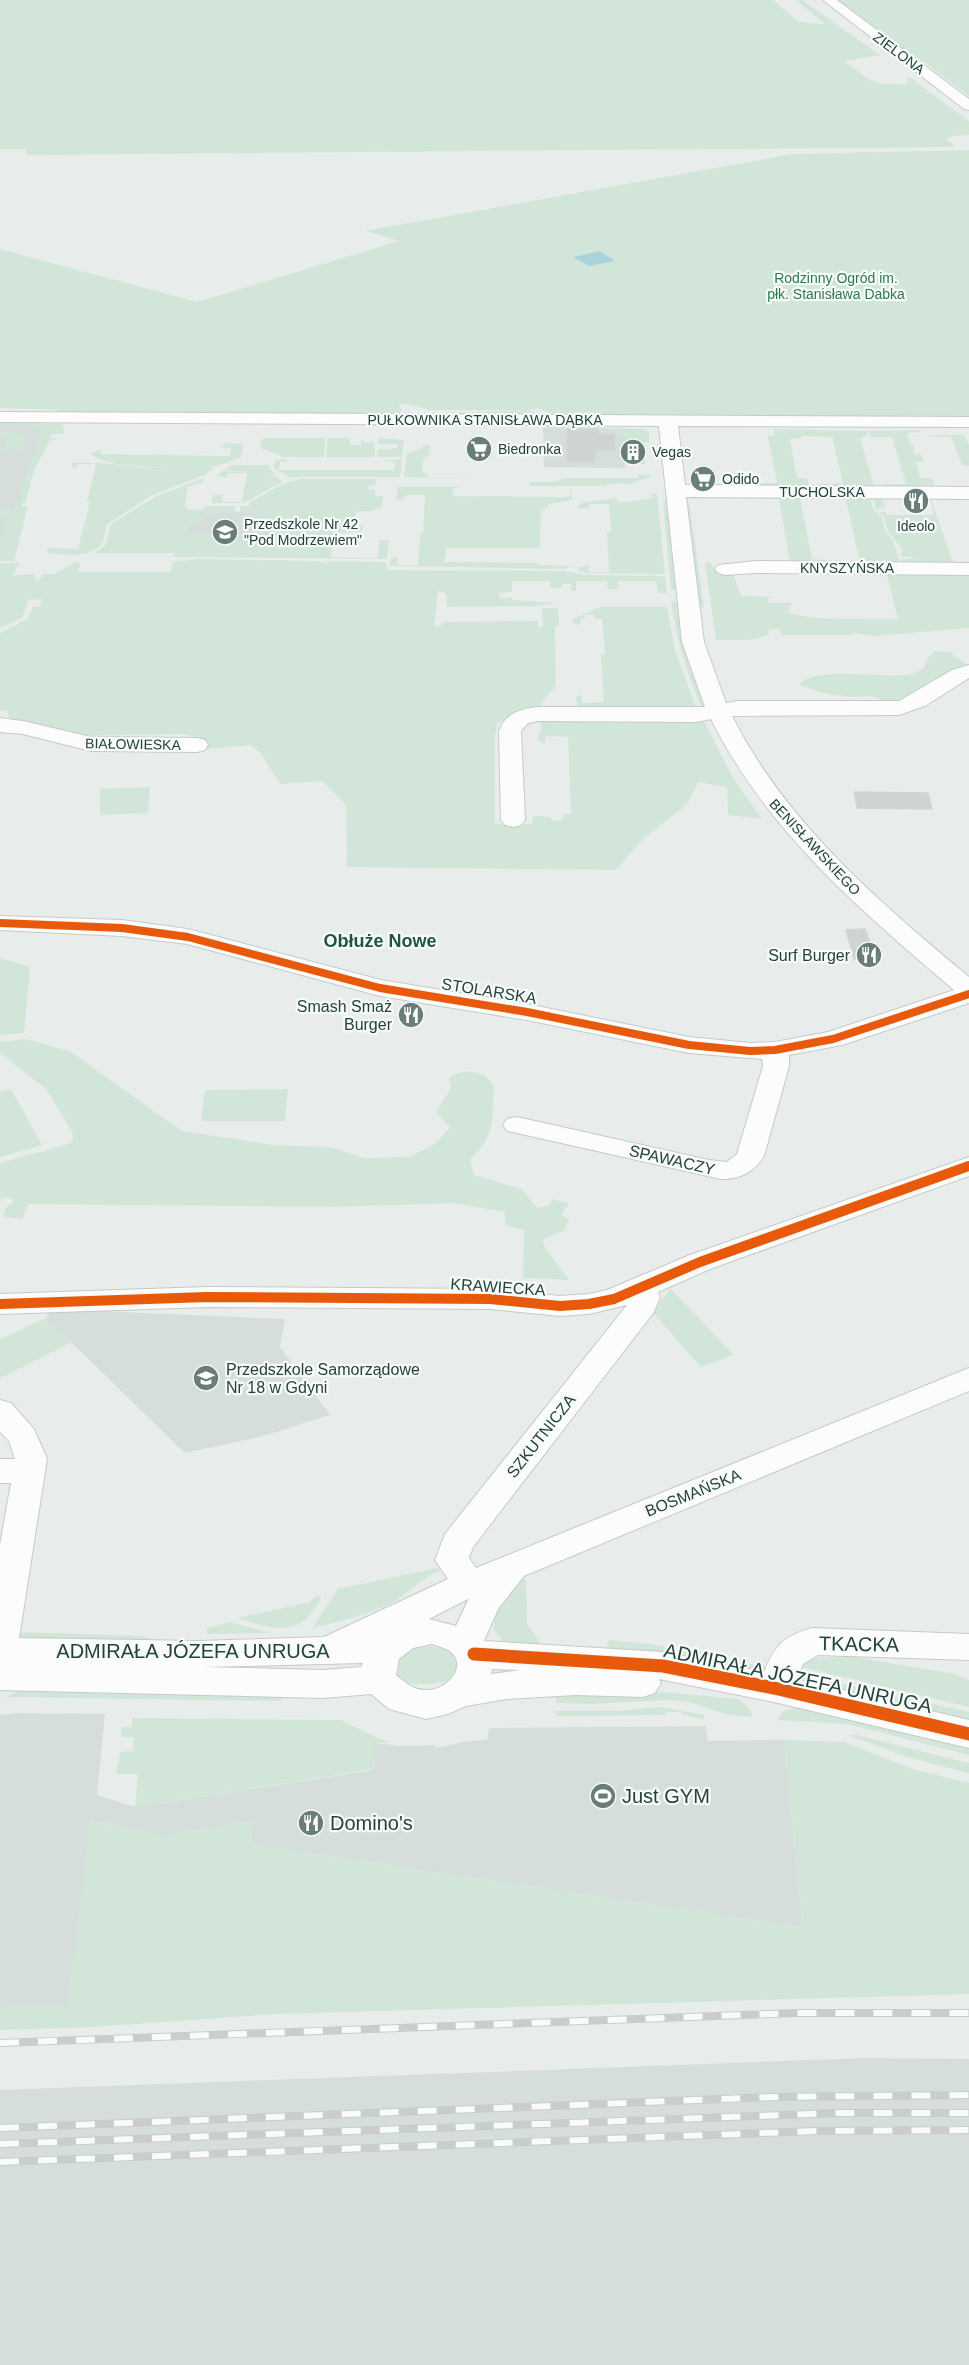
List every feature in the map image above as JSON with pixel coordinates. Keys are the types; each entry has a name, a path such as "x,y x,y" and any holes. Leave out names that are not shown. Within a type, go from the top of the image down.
{"street":[{"name":"ZIELONA","path":"829,0 969,106"},
{"name":"PUŁKOWNIKA STANISŁAWA DĄBKA","path":"0,417 968,424"},
{"name":"BENISŁAWSKIEGO","path":"668,421 693,642 697,659 719,712 769,797 819,855 887,921 969,992"},
{"name":"TUCHOLSKA","path":"675,491 969,493"},
{"name":"KNYSZYŃSKA","path":"725,570 756,567 969,569"},
{"path":"513,820 510,731 518,719 538,714 696,716 737,708 906,707 920,701 952,677 969,671"},
{"name":"BIAŁOWIESKA","path":"0,725 50,733 77,743 197,745"},
{"name":"STOLARSKA","path":"0,922 159,932 188,937 380,988 527,1012 689,1045 731,1050 775,1050 833,1039 969,992"},
{"name":"SPAWACZY","path":"516,1125 709,1169 725,1172 734,1170 742,1167 750,1156 776,1066 775,1050"},
{"name":"KRAWIECKA","path":"0,1304 153,1297 218,1297 490,1299 560,1306 614,1299 642,1289 700,1262 969,1166"},
{"name":"SZKUTNICZA","path":"489,1577 453,1560 457,1543 643,1305 645,1297 642,1289"},
{"name":"BOSMAŃSKA","path":"433,1631 489,1577 969,1379"},
{"path":"0,1411 23,1437 29,1449 15,1472 0,1646"},
{"path":"323,1651 350,1642 489,1577 501,1580 484,1603 470,1648 475,1669 471,1683 463,1693 441,1702 415,1704 392,1695 382,1665 405,1636 433,1631 449,1634 470,1648"},
{"name":"TKACKA","path":"774,1688 789,1655 812,1641 969,1647"},
{"name":"ADMIRAŁA JÓZEFA UNRUGA","path":"470,1648 663,1666 774,1688 969,1734"},
{"name":"ADMIRAŁA JÓZEFA UNRUGA","path":"0,1651 198,1654 323,1651 382,1665"},
{"name":"ADMIRAŁA JÓZEFA UNRUGA","path":"0,1676 323,1684 382,1665"},
{"name":"ADMIRAŁA JÓZEFA UNRUGA","path":"463,1693 498,1685 532,1682 653,1683 774,1688"}],"shaded area":[{"path":"0,423 45,424 6,561 0,561"},
{"path":"543,428 624,429 642,434 645,464 625,464 625,468 544,467"},
{"name":"Przedszkole Nr 42 \"Pod Modrzewiem\"","path":"141,510 318,513 311,556 129,551"},
{"name":"Przedszkole Samorządowe Nr 18 w Gdyni","path":"52,1309 285,1319 280,1347 330,1415 260,1437 185,1453 46,1318"},
{"path":"15,1713 105,1714 97,1795 135,1807 367,1771 374,1768 374,1743 403,1746 435,1745 436,1748 468,1741 487,1740 489,1728 706,1726 708,1741 784,1740 803,1927 250,1844 252,1821 162,1836 92,1820 68,2007 0,2008 0,1715"},
{"path":"866,2058 969,2059 969,2365 0,2365 0,2090"}],"green space":[{"path":"0,0 773,0 799,22 825,24 797,1 802,0 880,55 844,61 866,78 879,83 907,84 908,76 969,121 969,135 946,139 956,147 27,155 26,149 0,149"},
{"path":"837,0 969,0 969,96 924,62 915,60"},
{"name":"Rodzinny Ogród im. płk. Stanisława Dabka","path":"969,150 969,419 556,415 538,408 528,410 540,413 536,415 405,414 409,412 418,414 527,410 429,410 409,404 398,404 402,409 398,416 57,414 58,410 0,408 0,249 197,302 399,241 365,231 793,154"},
{"path":"0,422 63,424 64,434 51,434 51,438 62,439 50,440 34,471 25,503 20,503 23,485 42,431 32,426 0,426"},
{"path":"546,426 643,429 649,431 649,442 627,443 615,429 546,428"},
{"path":"774,429 867,431 868,436 860,438 874,486 870,489 869,486 821,489 820,484 843,483 832,437 802,436 790,439 797,478 807,478 810,487 803,489 802,485 792,485 793,489 753,488 753,483 777,483 768,436 775,435"},
{"path":"920,430 921,432 906,433 911,445 914,445 914,454 921,454 924,462 916,462 921,478 932,478 935,488 932,485 921,485 921,488 885,489 883,484 906,484 892,437 870,437 869,431"},
{"path":"0,432 26,433 19,453 11,454 4,451 8,440 0,436"},
{"path":"964,435 969,445 969,466 962,465 951,437 927,436"},
{"path":"263,438 325,438 324,457 283,457 260,448"},
{"path":"328,438 350,438 350,445 361,445 361,439 364,442 374,442 375,457 326,457"},
{"path":"378,438 404,440 402,457 378,457 378,449 390,450 397,448 398,444 379,444"},
{"path":"226,443 244,444 241,457 215,466 150,468 101,460 90,454 101,449 100,454 230,456 231,448 222,448"},
{"path":"430,444 431,453 423,460 422,473 427,473 428,477 495,479 404,477 407,454"},
{"path":"402,459 400,477 288,477 274,468 275,461 292,460 280,462 279,470 394,470 395,462 383,461"},
{"path":"72,463 105,463 143,468 214,467 205,475 152,495 107,524 102,543 91,552 61,555 47,552 48,548 78,549 90,502 87,502 96,464 77,464 76,468 72,468"},
{"path":"232,465 270,465 270,469 276,474 269,475 277,476 282,482 243,503 211,503 213,495 223,494 222,502 242,502 247,473 228,473 227,478 216,476 222,471 248,472 224,470"},
{"path":"638,474 653,476 626,485 625,483 605,486 530,486 530,482 551,482 567,478 638,478"},
{"path":"204,478 203,482 188,487 185,505 187,509 204,510 205,506 236,506 233,513 199,513 199,516 223,515 204,516 202,521 190,525 188,534 216,535 216,540 241,540 243,535 274,535 276,527 269,526 269,522 264,522 265,516 246,516 274,514 240,513 240,506 250,506 250,502 285,483 301,479 376,479 375,485 369,485 368,490 375,490 375,496 383,496 382,506 372,511 355,512 354,525 364,525 361,532 333,533 331,557 378,558 379,540 389,540 387,559 174,557 174,553 94,553 106,545 111,524 157,496"},
{"path":"398,487 466,487 453,488 453,496 570,497 570,488 558,487 571,488 572,500 549,504 547,508 541,510 540,548 446,548 444,562 538,563 538,565 574,566 563,569 390,566 391,558 398,557 397,565 418,565 420,534 423,533 425,495 405,495 404,500 396,499"},
{"path":"651,493 657,495 665,574 588,573 578,570 579,567 589,566 589,572 609,572 607,532 611,531 609,504 589,504 589,509 578,508 578,506 585,502 616,498 620,503 653,498"},
{"path":"755,495 809,497 800,499 812,559 821,560 822,565 819,560 808,560 809,565 790,562 779,499 755,498"},
{"path":"822,495 870,495 873,509 882,518 885,531 891,538 901,566 860,563 846,499 822,499"},
{"path":"873,495 882,495 885,507 878,508 879,512 886,512 887,515 930,515 934,513 929,496 939,499 931,499 953,562 962,563 964,567 903,566 902,559 918,558 901,556 902,549 888,531 884,518 876,509"},
{"path":"670,501 677,589 671,591 663,502"},
{"path":"684,501 689,502 704,607 697,607"},
{"path":"16,506 28,506 14,561 0,561 0,542 7,519 0,518 0,507 9,507 7,510 13,510"},
{"path":"197,559 318,561 333,564 324,561 386,562 387,570 564,571 587,575 665,576 667,593 658,593 656,581 618,581 619,589 608,589 607,581 576,581 576,591 571,591 571,584 562,584 562,588 550,588 550,581 512,581 512,592 499,593 500,598 557,603 536,606 447,607 446,594 438,591 434,626 442,626 442,622 538,621 538,627 543,627 542,608 558,608 559,625 555,627 556,685 542,703 542,711 497,723 495,824 532,824 533,816 551,817 552,821 563,820 563,814 571,814 568,737 545,736 545,743 538,741 541,731 540,719 704,721 732,776 762,819 728,815 727,787 699,782 687,804 641,841 616,870 347,867 346,805 322,781 280,784 261,754 251,745 206,749 204,739 183,734 72,736 11,722 7,711 0,711 0,633 29,618 32,607 40,607 42,599 28,600 22,618 0,628 0,563 19,563 13,575 35,574 35,580 41,579 42,574 54,574 76,562 80,563 78,572 170,572 173,562"},
{"path":"705,563 711,563 714,569 732,571 741,596 774,597 767,599 769,603 792,603 789,605 790,611 785,611 806,617 839,619 898,619 886,571 969,571 969,628 875,636 855,633 850,635 781,635 779,629 769,629 769,635 750,640 716,640"},
{"path":"671,600 678,603 705,705 703,711 683,656"},
{"path":"601,607 667,607 675,650 698,713 578,711 576,696 581,695 582,703 604,702 601,655 605,654 602,619 595,619 594,615 584,615 585,619 580,619 580,625 574,624 573,619"},
{"path":"935,651 950,652 969,666 909,702 889,702 870,696 851,697 823,693 799,685 807,679 820,675 911,674 924,668 928,657"},
{"path":"150,787 148,813 100,815 100,789"},
{"path":"0,958 30,967 24,1033 0,1035"},
{"path":"27,1039 71,1052 182,1131 274,1145 331,1147 364,1158 409,1157 435,1144 450,1127 436,1112 451,1088 449,1078 461,1072 480,1074 486,1077 494,1087 493,1110 489,1135 470,1160 474,1175 522,1189 537,1208 549,1205 553,1199 569,1203 561,1216 569,1218 565,1230 543,1240 544,1246 569,1280 523,1278 524,1230 505,1225 505,1212 454,1203 331,1207 28,1204 23,1219 3,1217 5,1209 14,1201 8,1197 0,1199 0,1163 72,1143 73,1133 46,1089 0,1053 0,1042"},
{"path":"11,1089 42,1145 0,1157 0,1092"},
{"path":"288,1089 285,1121 201,1121 205,1090"},
{"path":"671,1289 734,1355 701,1367 651,1311"},
{"path":"46,1318 72,1342 0,1378 0,1339"},
{"path":"437,1568 441,1570 395,1601 377,1610 312,1628 338,1589"},
{"path":"524,1578 526,1580 527,1623 541,1644 541,1651 503,1642 494,1629 496,1613 502,1599 517,1582"},
{"path":"321,1596 312,1612 296,1625 277,1628 238,1618 310,1602 314,1597"},
{"path":"230,1622 271,1633 207,1634 207,1628"},
{"path":"16,1632 142,1636 153,1640 181,1641 176,1645 20,1641"},
{"path":"610,1640 650,1644 771,1668 767,1672 758,1674 617,1654 609,1648 607,1643"},
{"path":"432,1646 452,1651 461,1661 455,1680 411,1684 400,1680 394,1661 409,1649"},
{"path":"853,1657 950,1673 969,1680 969,1707 793,1665 803,1658"},
{"path":"793,1675 969,1712 969,1726 799,1683"},
{"path":"21,1689 283,1692 281,1701 6,1697"},
{"path":"556,1690 640,1690 739,1699 750,1710 752,1717 725,1714 689,1702 669,1700 591,1704 556,1703"},
{"path":"660,1707 704,1715 704,1719 683,1715 681,1712 667,1712 664,1715 558,1716 555,1711 618,1711"},
{"path":"798,1707 969,1748 969,1755 847,1724 777,1720 783,1711"},
{"path":"132,1718 340,1720 391,1742 374,1743 374,1767 367,1770 135,1807 138,1774 116,1774 120,1752 133,1751 134,1737 121,1737 121,1727 132,1727"},
{"path":"848,1735 856,1735 969,1763 969,1773 907,1757"},
{"path":"784,1740 844,1742 913,1769 969,1783 969,1994 276,2014 93,2027 0,2030 0,2008 68,2007 91,1820 162,1836 252,1821 250,1844 803,1927"}],"water":[{"path":"600,251 615,261 589,266 573,257"}],"building":[{"path":"567,429 598,429 598,434 614,434 615,450 596,450 594,462 567,462"},
{"path":"854,792 928,793 932,809 857,808"},
{"path":"865,929 876,959 854,959 846,930"}],"railway":[{"path":"0,2043 796,2013 969,2013"},
{"path":"0,2128 773,2097 969,2095"},
{"path":"0,2144 838,2113 969,2113"},
{"path":"0,2162 817,2131 969,2130"}],"cycle path":[{"path":"0,923 122,928 188,937 380,988 527,1012 689,1045 750,1051 775,1050 833,1039 969,994"},
{"path":"0,1304 207,1297 490,1299 560,1306 589,1304 614,1299 700,1262 969,1166"},
{"path":"474,1654 663,1666 774,1688 969,1734"}],"place":[{"name":"Biedronka","path":"479,449"},
{"name":"Vegas","path":"633,452"},
{"name":"Odido","path":"703,479"},
{"name":"Ideolo","path":"916,501"},
{"name":"Przedszkole Nr 42 \"Pod Modrzewiem\"","path":"225,532"},
{"name":"Surf Burger","path":"869,955"},
{"name":"Smash Smaż Burger","path":"411,1015"},
{"name":"Przedszkole Samorządowe Nr 18 w Gdyni","path":"206,1378"},
{"name":"Just GYM","path":"603,1796"},
{"name":"Domino's","path":"311,1823"}],"district":[{"name":"Obłuże Nowe","path":"380,941"}]}
